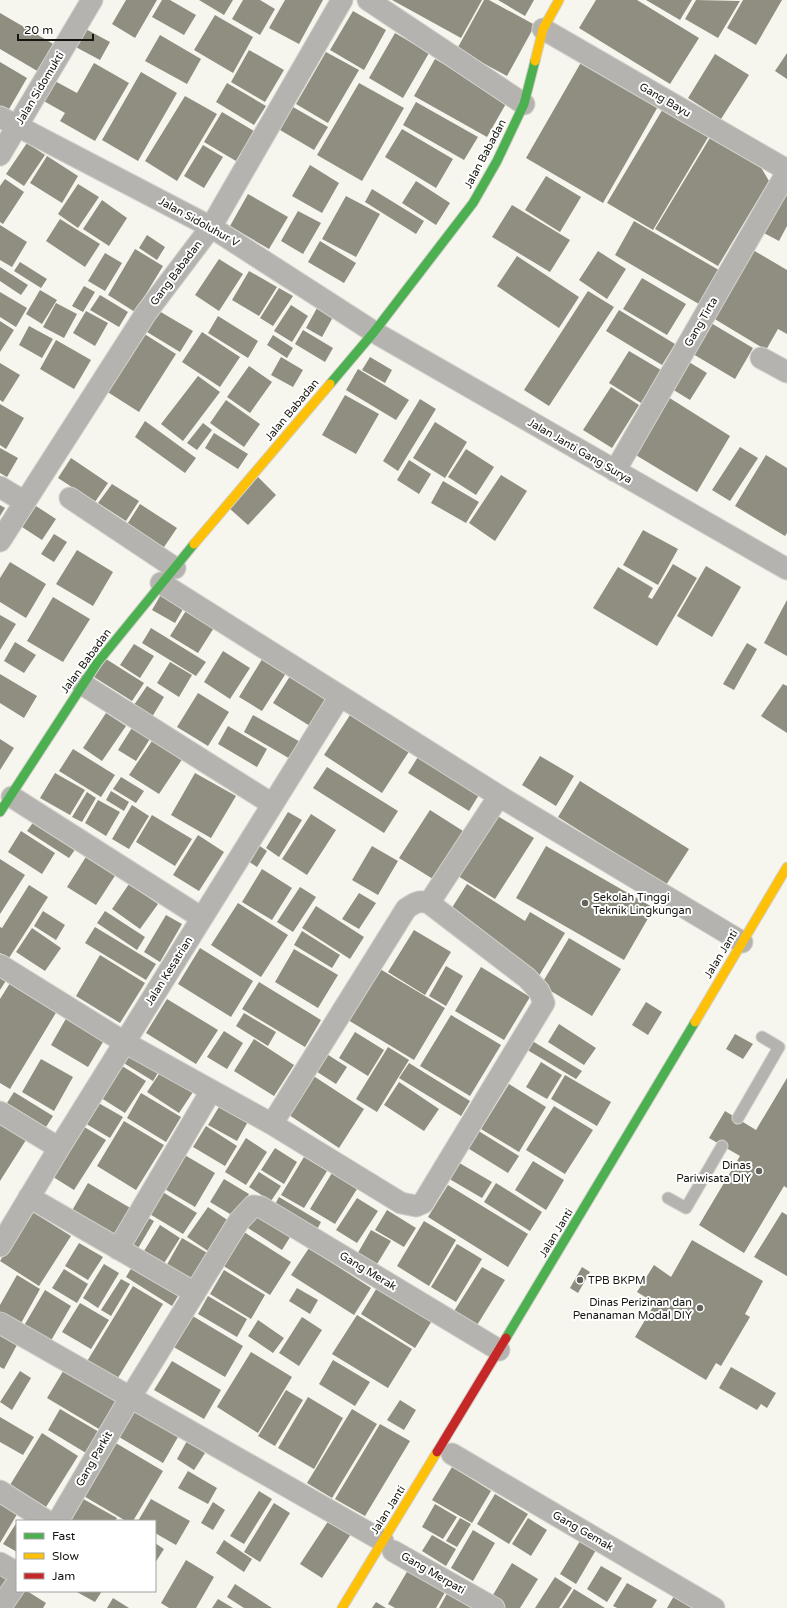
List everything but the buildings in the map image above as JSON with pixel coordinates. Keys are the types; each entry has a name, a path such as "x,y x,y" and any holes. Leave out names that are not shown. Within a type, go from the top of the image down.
{"street":[{"name":"Jalan Sidomukti","path":"0,155 9,121 92,0"},
{"name":"Gang Babadan","path":"0,541 146,313 211,227 342,0"},
{"path":"368,0 524,104"},
{"name":"Jalan Babadan","path":"6,804 82,684 168,575 374,332 472,203 497,161 524,104 543,29 559,0"},
{"name":"Gang Bayu","path":"543,29 787,171"},
{"name":"Jalan Sidoluhur V","path":"9,121 211,227 374,332"},
{"name":"Gang Tirta","path":"615,471 787,171"},
{"name":"Jalan Janti Gang Surya","path":"374,332 787,568"},
{"path":"761,358 787,372"},
{"path":"0,487 25,502"},
{"path":"70,498 168,575 340,696 499,796 742,942"},
{"path":"82,684 272,804"},
{"name":"Jalan Kesatrian","path":"0,1246 58,1148 340,696"},
{"path":"429,903 499,796"},
{"path":"6,804 202,918"},
{"name":"Jalan Janti","path":"342,1608 390,1548 499,1350 787,867"},
{"path":"0,965 124,1042 272,1124 401,1203 416,1206 423,1202 544,1003 540,991 527,978 429,903 422,901 414,903 406,909 272,1124"},
{"path":"118,1249 211,1091"},
{"path":"0,1112 58,1148"},
{"path":"29,1197 196,1293"},
{"name":"Gang Merak","path":"239,1221 253,1206 261,1207 499,1350"},
{"name":"Gang Parkit","path":"59,1520 130,1398 239,1221"},
{"name":"Gang Merpati","path":"0,1324 494,1608"},
{"name":"Gang Gemak","path":"452,1454 714,1608"},
{"path":"0,1491 46,1520"},
{"path":"0,1563 16,1572"},
{"path":"0,1608 16,1584"}],"lane":[{"path":"738,1118 783,1048 762,1037"},
{"path":"668,1198 686,1208 722,1146"}],"traffic: fast":[{"path":"330,384 374,332 473,203 497,161 524,104 535,61"},
{"path":"0,812 97,663 194,544"},
{"path":"506,1338 695,1022"}],"traffic: slow":[{"path":"535,61 543,29 559,0"},
{"path":"194,544 330,384"},
{"path":"695,1022 787,867"},
{"path":"342,1608 437,1452"}],"traffic: jam":[{"path":"437,1452 506,1338"}],"place":[{"name":"Sekolah Tinggi Teknik Lingkungan","path":"585,903"},
{"name":"Dinas Pariwisata DIY","path":"759,1171"},
{"name":"TPB BKPM","path":"580,1280"},
{"name":"Dinas Perizinan dan Penanaman Modal DIY","path":"700,1308"}]}
